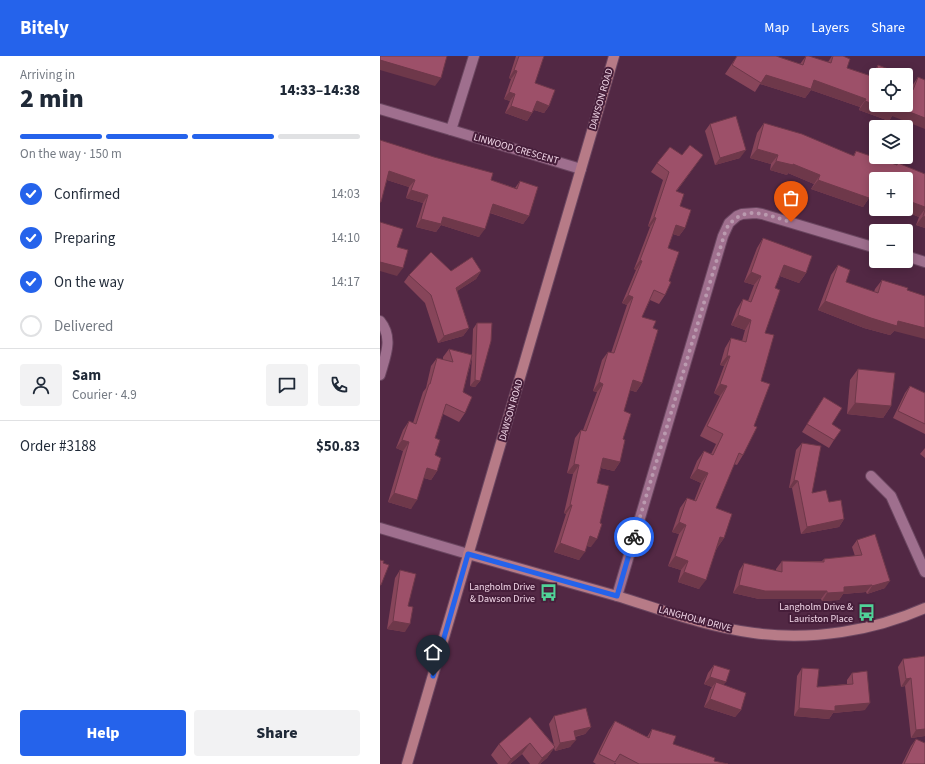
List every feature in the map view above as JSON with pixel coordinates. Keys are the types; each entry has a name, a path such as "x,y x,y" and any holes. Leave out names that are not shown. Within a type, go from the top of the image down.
{"main road":[{"name":"DAWSON ROAD","path":"407,764 614,56"},
{"name":"LANGHOLM DRIVE","path":"468,554 730,629 755,633 783,635 837,633 908,615 925,608"}],"street":[{"path":"451,130 474,56"},
{"name":"LINWOOD CRESCENT","path":"380,109 581,169"},
{"path":"617,596 723,236 729,223 737,216 742,214 762,214 869,246"},
{"path":"913,258 925,262"},
{"path":"380,321 388,335 388,344 380,375"},
{"path":"871,476 891,496 925,572"},
{"path":"380,528 468,554"}],"building":[{"path":"380,56 447,56 441,78 380,60"},
{"path":"519,56 544,56 535,83 555,90 549,106 537,101 532,113 511,106 515,94 509,92 517,71 514,70"},
{"path":"737,56 776,56 803,65 806,56 831,63 833,56 843,56 850,59 847,68 869,75 869,102 865,101 866,99 814,80 811,89 766,75 761,83 732,65"},
{"path":"878,65 886,68 877,68"},
{"path":"918,77 925,80 925,118 910,112 913,112 913,90"},
{"path":"736,116 746,150 720,158 710,124"},
{"path":"764,123 802,134 854,156 856,151 869,155 869,164 900,164 925,174 925,207 913,203 913,172 869,172 869,198 818,180 820,175 793,164 776,161 778,155 757,149"},
{"path":"380,140 493,173 491,180 517,189 520,181 538,187 529,216 493,204 485,229 443,217 441,224 421,219 428,195 411,190 415,180 389,171 380,202"},
{"path":"690,145 703,155 676,191 684,194 680,206 691,210 685,228 676,225 668,248 679,252 669,281 671,282 665,295 654,290 642,317 656,321 653,328 658,330 642,383 633,380 624,411 631,414 623,439 625,440 620,462 603,458 597,483 609,486 600,523 602,524 597,539 590,536 585,552 560,543 572,505 570,505 579,465 574,464 581,430 586,431 603,384 599,382 608,352 614,353 633,297 628,295 642,261 640,260 656,218 654,217 669,172 657,163 670,147 682,155"},
{"path":"380,222 403,229 397,247 408,250 403,268 380,262"},
{"path":"763,238 812,256 806,273 784,265 775,288 780,290 765,333 774,335 761,381 770,384 754,426 757,427 743,455 739,453 716,508 732,514 724,538 720,537 706,580 684,572 688,561 675,556 686,525 679,522 687,498 696,501 708,473 697,469 704,451 713,455 723,434 707,426 727,386 720,384 730,356 727,356 731,338 746,342 751,320 738,315 743,299 751,302 761,276 751,272"},
{"path":"431,252 451,271 472,257 481,271 456,288 469,328 444,336 431,295 409,275"},
{"path":"838,265 850,270 846,282 878,293 882,280 908,288 907,290 925,296 925,328 898,321 897,326 825,301"},
{"path":"477,323 492,323 491,341 480,381 475,380"},
{"path":"449,349 472,355 463,392 472,397 465,413 446,404 435,438 440,440 435,455 441,458 437,471 427,468 417,500 394,493 409,442 402,440 409,421 416,424 430,384 437,358 453,362"},
{"path":"858,369 895,373 891,406 855,403"},
{"path":"910,386 925,393 925,424 898,411"},
{"path":"824,397 842,408 832,424 841,430 834,440 807,424"},
{"path":"802,443 821,446 812,493 826,490 829,502 841,500 844,519 807,527 798,481 794,480"},
{"path":"875,534 890,581 872,586 844,587 844,592 827,593 827,591 765,591 739,585 744,563 782,572 782,561 824,562 824,559 862,555 857,540"},
{"path":"380,560 389,565 381,585 380,585"},
{"path":"400,570 416,574 408,606 413,607 410,624 393,621"},
{"path":"925,656 925,729 916,730 911,678 906,679 903,659"},
{"path":"714,665 730,670 726,682 710,677"},
{"path":"802,668 819,669 817,687 853,684 852,673 867,671 870,703 835,706 835,711 799,708"},
{"path":"716,682 746,693 741,710 710,699"},
{"path":"586,708 591,727 574,731 576,740 560,743 554,716"},
{"path":"530,717 555,747 542,758 530,743 511,759 499,744"},
{"path":"615,721 649,738 652,729 676,736 673,744 715,758 714,761 728,764 639,764 620,754 615,762 599,754"},
{"path":"916,739 925,743 925,764 904,764"}],"way so far":[{"path":"634,537 726,229 729,223 737,216 749,213 762,214 791,222"}],"place":[{"name":"Langholm Drive & Dawson Drive","path":"548,593"},
{"name":"Langholm Drive & Lauriston Place","path":"866,613"}],"route":[{"path":"433,676 468,554 617,596 634,537"}]}
